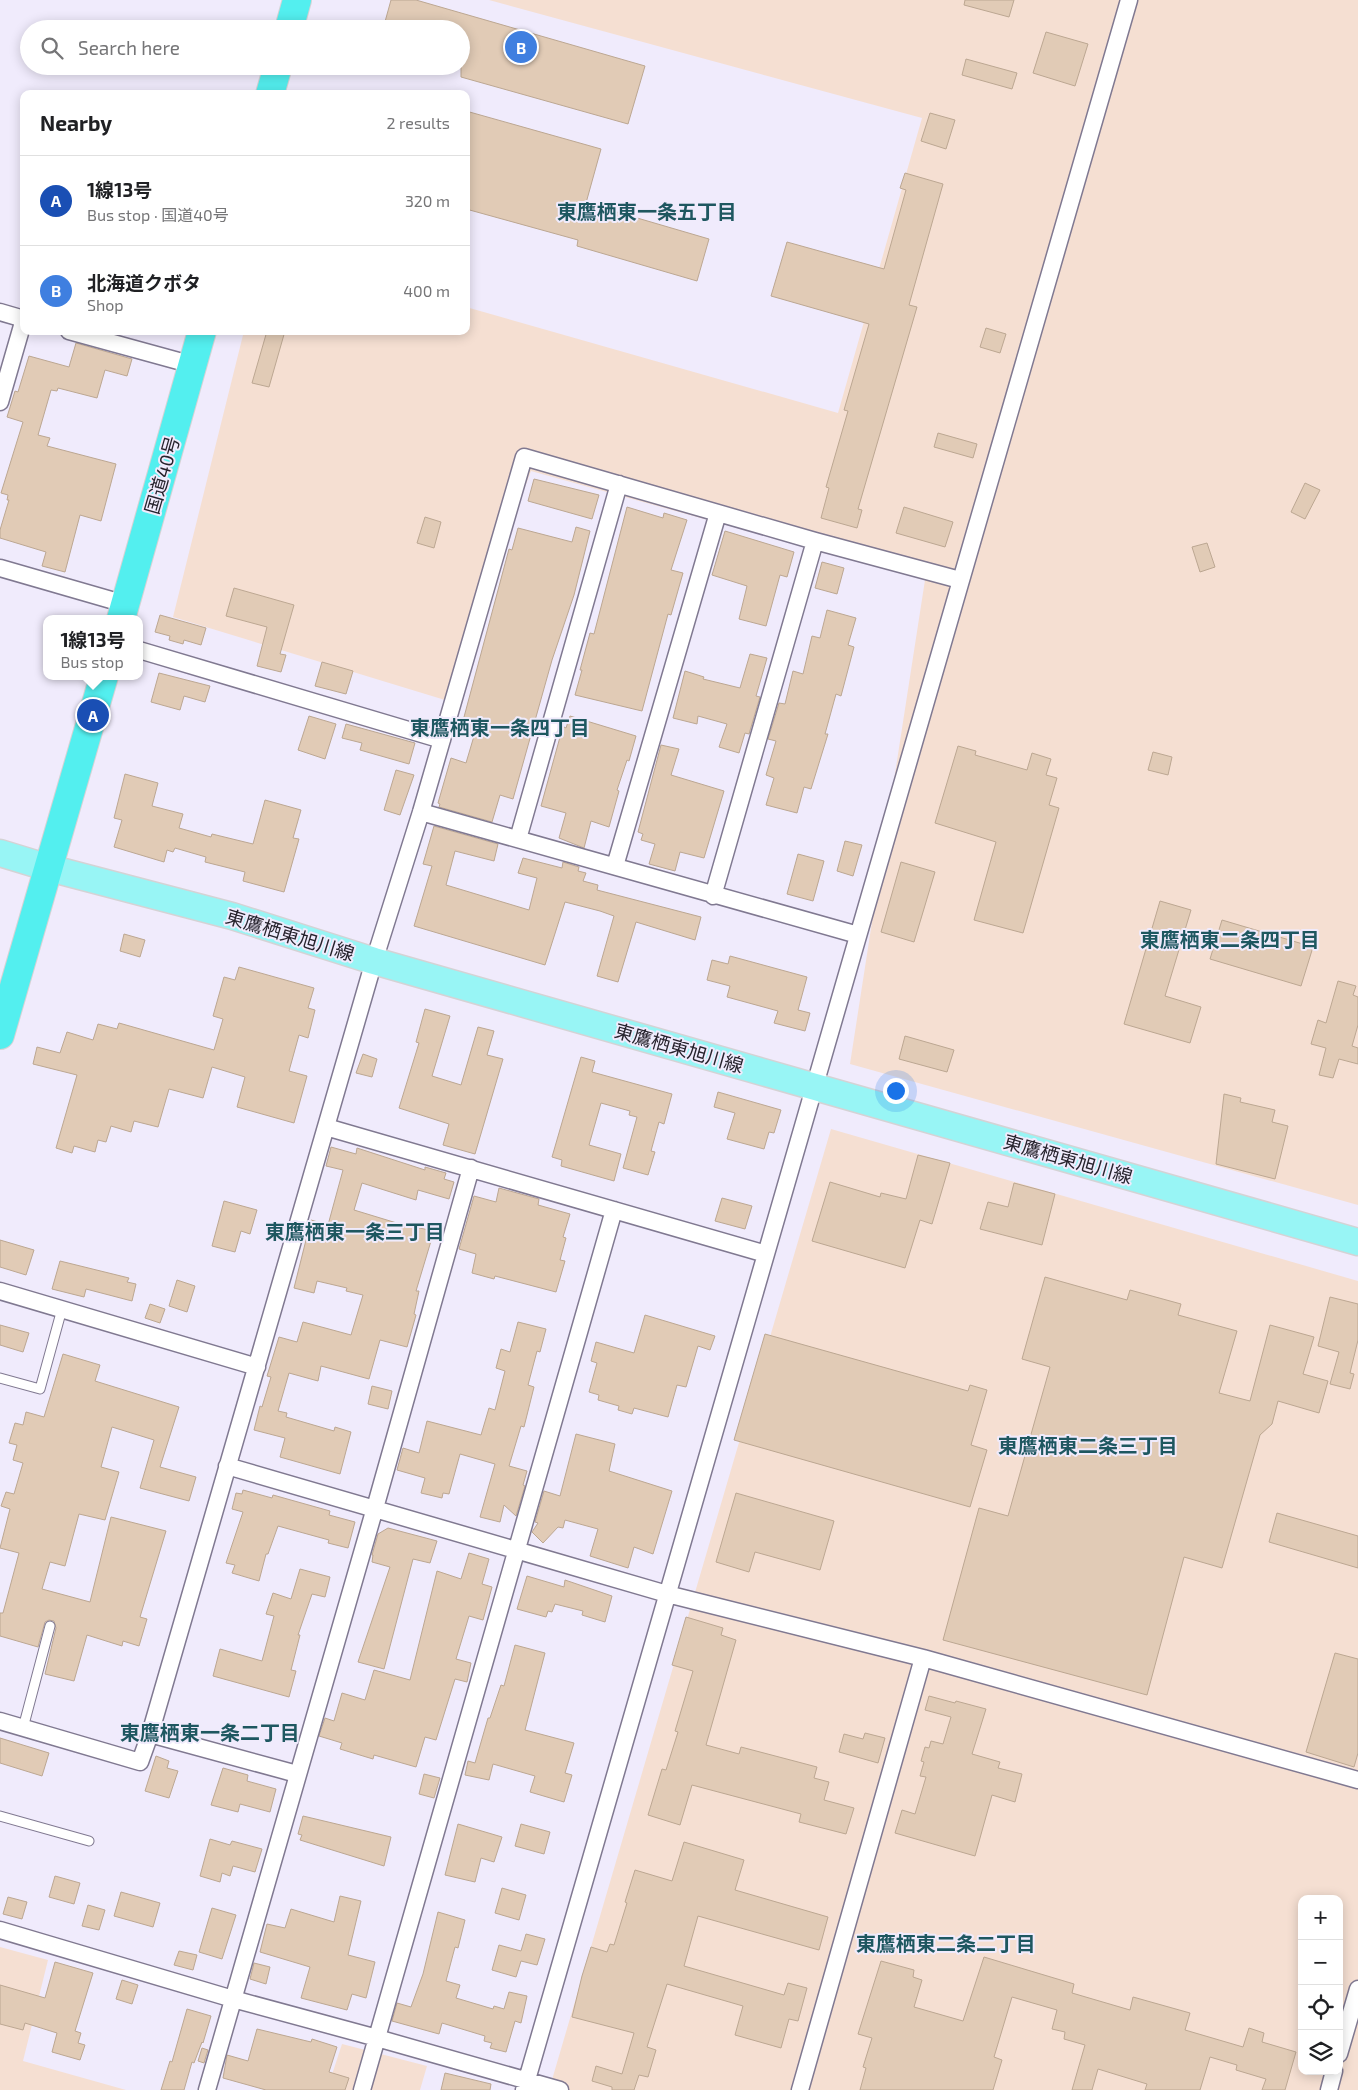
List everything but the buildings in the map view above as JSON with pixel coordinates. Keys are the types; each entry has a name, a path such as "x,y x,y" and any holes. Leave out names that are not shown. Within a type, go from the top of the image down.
{"highway":[{"path":"291,20 297,0"},
{"path":"271,90 275,75"},
{"name":"国道40号","path":"123,612 201,335"},
{"path":"0,1035 103,680"}],"main road":[{"name":"東鷹栖東旭川線","path":"0,853 49,868 232,916 374,961 1358,1242"}],"street":[{"path":"526,2085 1129,0"},
{"path":"0,312 20,318"},
{"path":"0,402 20,333"},
{"path":"84,335 193,365"},
{"path":"0,1721 140,1762 150,1734 374,961 421,812 524,457 815,541 960,580"},
{"path":"518,839 619,484"},
{"path":"615,866 718,513"},
{"path":"713,896 815,541"},
{"path":"0,568 123,612"},
{"path":"143,651 442,740"},
{"path":"421,812 858,936"},
{"path":"326,1127 766,1254"},
{"path":"207,2090 471,1168"},
{"path":"362,2090 614,1210"},
{"path":"0,1291 257,1367"},
{"path":"228,1466 667,1594 923,1658 1358,1780"},
{"path":"800,2090 923,1658"},
{"path":"150,1734 297,1774"},
{"path":"0,1930 233,1999 377,2038 526,2085 560,2090"},
{"path":"1343,2040 1358,1989"},
{"path":"1329,2090 1333,2075"}],"lane":[{"path":"0,1378 40,1388 62,1309"},
{"path":"23,1728 50,1626"},
{"path":"0,1816 90,1841"}],"shaded area":[{"path":"489,0 1358,0 1358,1205 850,1064 925,580 531,471 445,700 173,617 243,335 470,335 470,308 838,413 922,118"},
{"path":"831,1129 1358,1281 1358,2090 549,2090"},
{"path":"0,1947 48,1960 23,2061 126,2090 0,2090"},
{"path":"342,2044 427,2066 420,2090 327,2090"}],"place":[{"name":"北海道クボタ","path":"521,47"},
{"name":"1線13号","path":"93,715"}],"district":[{"name":"東鷹栖東一条五丁目","path":"647,212"},
{"name":"東鷹栖東一条四丁目","path":"500,728"},
{"name":"東鷹栖東二条四丁目","path":"1230,940"},
{"name":"東鷹栖東一条三丁目","path":"355,1232"},
{"name":"東鷹栖東二条三丁目","path":"1088,1446"},
{"name":"東鷹栖東一条二丁目","path":"210,1733"},
{"name":"東鷹栖東二条二丁目","path":"946,1944"}]}
